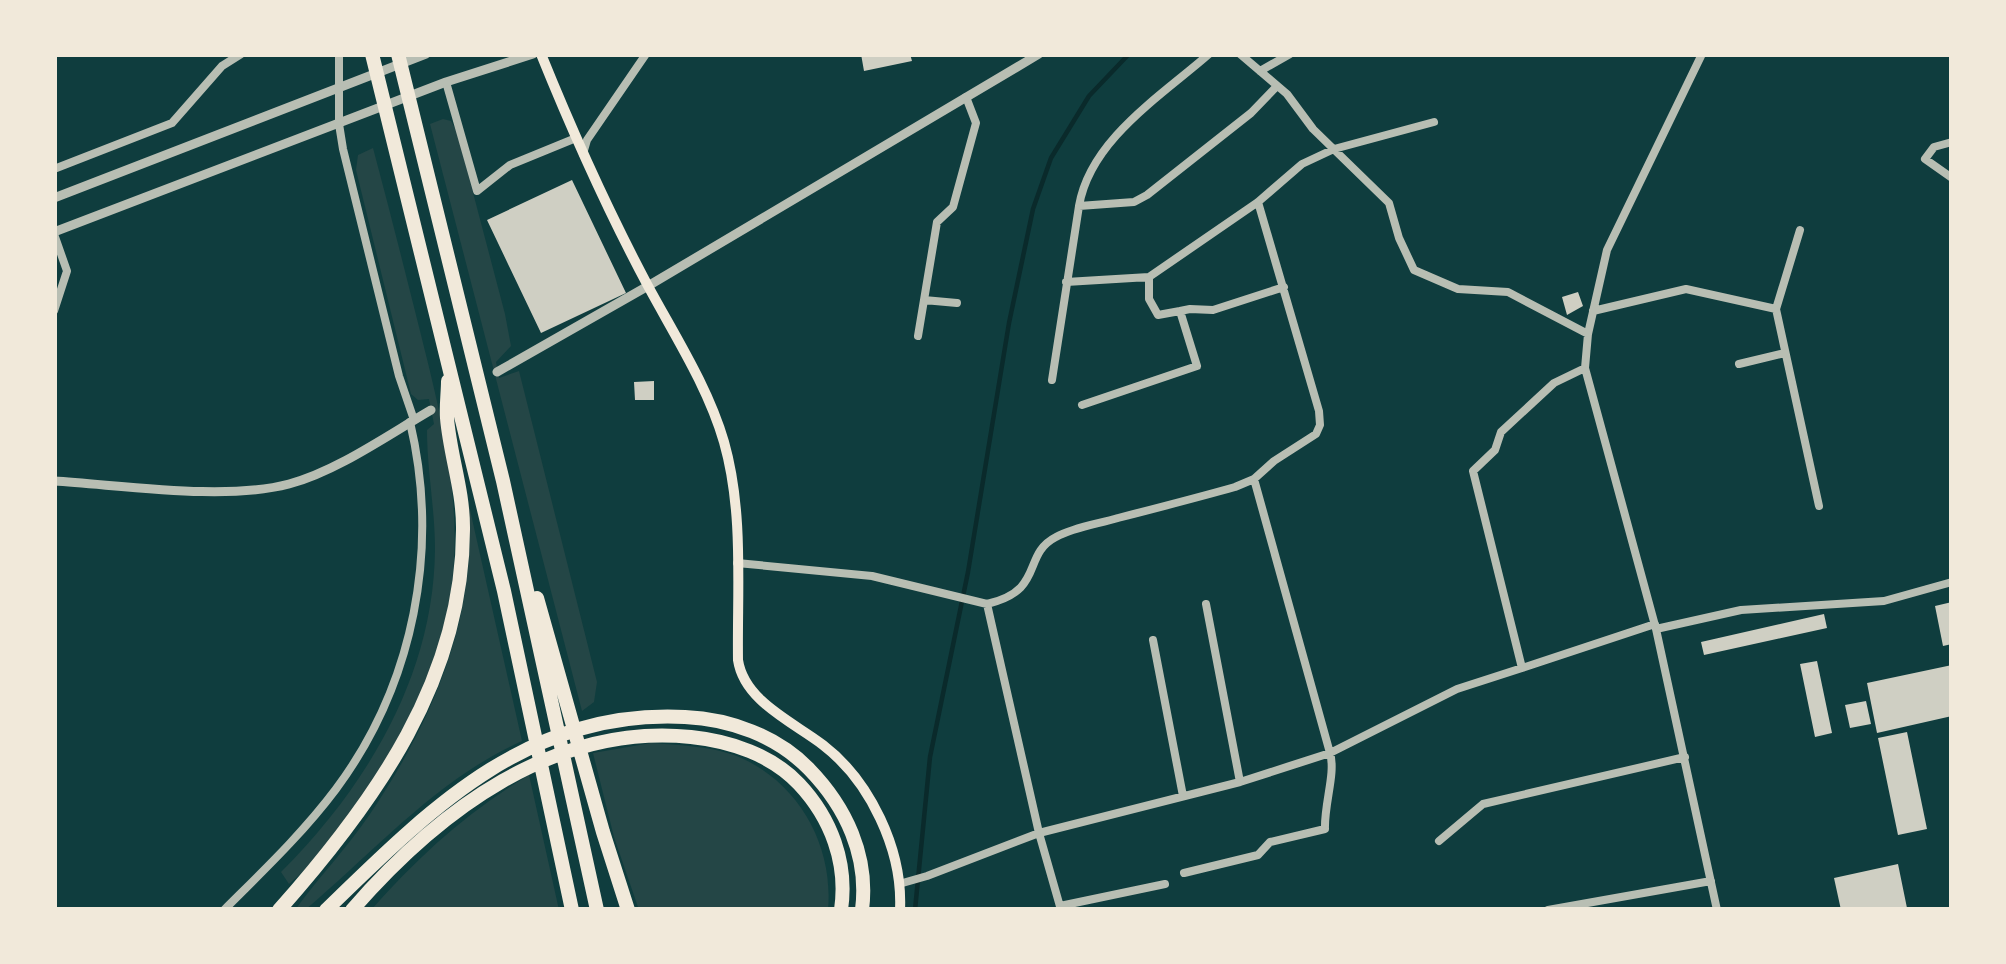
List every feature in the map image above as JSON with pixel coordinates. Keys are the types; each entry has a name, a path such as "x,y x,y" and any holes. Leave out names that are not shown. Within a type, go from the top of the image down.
{"highway":[{"path":"372,54 484,507 572,910"},
{"path":"398,54 558,694 628,910"},
{"path":"278,910 368,803 430,688 451,628 463,531 447,418 448,363"},
{"path":"558,694 597,910"},
{"path":"326,910 422,818 502,761 572,730 674,716 745,729 780,746 808,768 836,800 854,838 862,910"},
{"path":"352,910 431,832 506,778 578,747 658,735 737,746 793,778 821,812 835,842 842,874 842,910"}],"main road":[{"path":"537,54 723,439 736,494 743,679 774,710 835,755 856,779 881,823 905,882 900,910"}],"street":[{"path":"54,169 172,123 222,66 241,54"},
{"path":"224,910 334,792 366,741 403,664 416,605 422,533 412,421 343,149 339,54"},
{"path":"54,198 426,54"},
{"path":"54,311 67,271 54,234 446,82 537,54"},
{"path":"583,156 587,140 646,54"},
{"path":"497,372 1039,54"},
{"path":"1052,380 1082,188 1112,139 1208,54"},
{"path":"1240,54 1389,202 1414,270 1458,289 1508,292 1588,334"},
{"path":"1260,71 1290,54"},
{"path":"1702,54 1607,250 1585,368 1655,627 1717,910"},
{"path":"446,82 477,191 510,165 575,138"},
{"path":"1079,206 1134,202 1147,195 1251,113 1277,86"},
{"path":"918,336 937,222 953,207 976,123 966,97"},
{"path":"1066,282 1149,278 1258,202 1302,164 1334,149 1434,122"},
{"path":"1952,142 1934,147 1925,158 1952,178"},
{"path":"736,563 872,576 987,604 1006,600 1024,587 1043,547 1054,538 1254,479 1316,434 1320,424 1258,202"},
{"path":"1800,230 1776,309 1819,506"},
{"path":"1149,278 1149,299 1158,315 1213,310 1284,287"},
{"path":"1593,311 1686,290 1776,309"},
{"path":"924,299 957,303"},
{"path":"1082,405 1197,366 1180,311"},
{"path":"1739,364 1786,353"},
{"path":"1522,668 1473,471 1495,450 1501,432 1554,383 1585,368"},
{"path":"54,482 208,490 277,486 326,469 430,410"},
{"path":"1184,873 1258,856 1270,842 1325,829 1324,807 1334,765 1254,479"},
{"path":"905,882 1039,833 1240,782 1330,753 1457,689 1655,627 1741,610 1884,601 1952,582"},
{"path":"987,604 1039,833 1061,908 1165,884"},
{"path":"1206,604 1240,782"},
{"path":"1154,640 1183,796"},
{"path":"1439,841 1483,804 1685,757"},
{"path":"1548,910 1711,881"}],"shaded area":[{"path":"451,121 457,132 505,314 511,346 496,362 499,378 519,371 597,682 594,702 582,711 430,124"},
{"path":"373,148 448,457 454,524 451,590 433,660 392,748 340,830 289,884 281,872 341,803 390,726 423,641 432,596 435,534 427,430 434,424 429,399 418,400 411,394 356,170 358,155"},
{"path":"468,501 522,741 462,775 305,910 295,910 370,814 431,705 458,626 466,585"},
{"path":"651,743 724,752 776,780 793,797 818,838 825,861 828,910 639,910 593,753"},
{"path":"529,775 559,910 371,910 445,836"}],"building":[{"path":"861,54 910,54 912,61 864,71"},
{"path":"572,180 626,293 541,333 487,220"},
{"path":"1578,292 1583,306 1567,315 1562,297"},
{"path":"654,381 654,400 635,400 634,382"},
{"path":"1952,602 1952,644 1943,646 1935,606"},
{"path":"1824,614 1827,628 1704,655 1701,642"},
{"path":"1817,661 1832,733 1815,737 1800,664"},
{"path":"1952,665 1952,716 1877,733 1867,683"},
{"path":"1866,701 1871,724 1850,728 1845,705"},
{"path":"1907,732 1927,829 1898,835 1878,738"},
{"path":"1898,864 1907,908 1841,910 1834,878"}],"waterway":[{"path":"915,910 930,757 1033,209 1051,158 1089,96 1129,54"}]}
